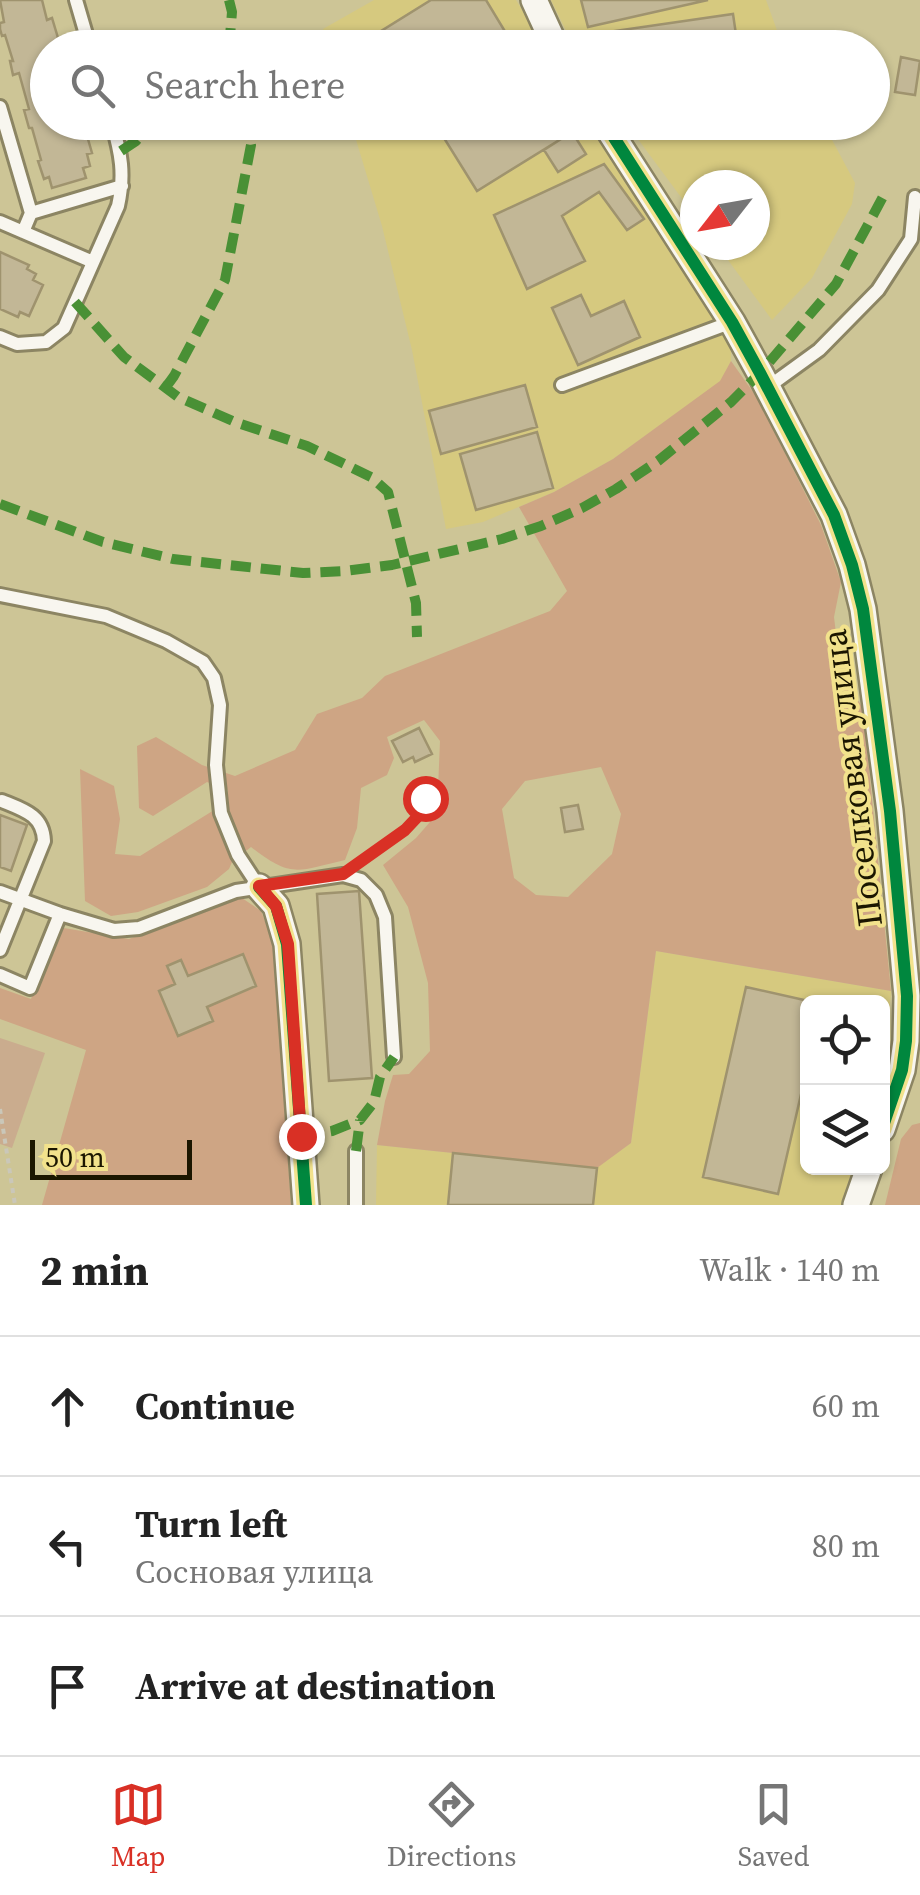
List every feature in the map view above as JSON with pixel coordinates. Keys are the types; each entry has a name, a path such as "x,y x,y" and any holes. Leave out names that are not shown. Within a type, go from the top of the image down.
{"street":[{"path":"534,0 548,30"},
{"name":"Поселковая улица","path":"616,140 732,322 834,515 852,565 862,609 890,811 913,1042 890,1105"},
{"path":"259,886 276,906 288,944 306,1205"},
{"path":"856,1205 867,1175"}],"lane":[{"path":"76,0 85,30"},
{"path":"0,108 31,213 23,232"},
{"path":"0,337 17,344 46,342 64,328 118,206 122,156 117,140"},
{"path":"31,213 122,186"},
{"path":"768,388 819,350 878,290 911,238 915,196"},
{"path":"0,222 93,262"},
{"path":"562,385 732,322"},
{"path":"0,354 17,344"},
{"path":"0,594 106,616 166,640 203,662 214,678 220,705 216,766 221,813 238,855 259,886"},
{"path":"0,950 44,842 44,829 38,819 2,801"},
{"path":"0,892 114,930 139,928 236,890 343,874 361,880 376,895 385,917 394,1057"},
{"path":"0,975 30,988 60,914"},
{"path":"356,1152 356,1205"}],"path":[{"path":"343,874 405,830 421,813 425,798 422,777"},
{"path":"0,1113 15,1205"}],"shaded area":[{"path":"374,0 516,0 535,30 323,30"},
{"path":"551,0 766,0 777,30 566,30"},
{"path":"356,140 601,140 731,341 731,361 721,381 613,459 554,492 483,522 446,529 412,350"},
{"path":"639,140 832,140 855,183 852,204 812,278 772,320 728,260 770,260 770,170 680,170 680,196"},
{"path":"731,361 758,399 821,525 841,582 834,617 841,675 863,708 891,991 656,951 631,1143 597,1168 377,1145 393,1075 409,1074 430,1051 428,983 408,907 383,865 416,838 437,814 440,741 424,720 387,737 394,758 387,775 361,788 357,828 345,860 295,870 276,864 251,847 207,887 138,912 111,916 85,901 80,769 114,786 120,819 115,854 140,856 227,802 228,790 207,782 153,816 139,808 137,746 156,737 202,765 235,776 295,750 317,714 362,698 385,676 550,611 567,591 519,507 613,459 720,381","holes":["601,767 621,814 612,854 568,897 536,895 514,878 502,809 525,781"]},
{"path":"239,896 261,911 273,942 291,1205 42,1205 86,1050 0,1019 0,988 31,999 58,927 129,939"},
{"path":"656,951 891,991 890,1004 890,995 800,995 800,1175 851,1175 841,1205 376,1205 377,1145 596,1168 631,1143"},
{"path":"0,1038 45,1053 12,1148 0,1144"},
{"path":"920,1123 920,1205 885,1205 901,1139 912,1125"}],"building":[{"path":"0,0 42,0 47,20 52,18 56,30 30,30 30,128 19,73 13,75 13,61 0,29 4,22"},
{"path":"431,0 486,0 504,30 383,30"},
{"path":"581,0 708,0 588,27"},
{"path":"733,14 735,30 622,30"},
{"path":"901,57 920,61 915,95 895,92"},
{"path":"35,140 88,140 92,153 87,154 90,166 83,168 86,178 52,188 49,177 44,179 38,161 41,160"},
{"path":"445,140 559,140 477,191"},
{"path":"560,140 577,140 586,154 558,172 544,150"},
{"path":"604,164 644,219 627,230 599,192 562,216 585,261 527,289 494,215"},
{"path":"0,252 29,265 27,269 36,274 33,280 43,285 29,316 20,312 18,317 0,309"},
{"path":"581,295 591,316 624,301 640,337 578,365 552,308"},
{"path":"525,385 537,427 441,454 429,411"},
{"path":"537,432 553,488 476,510 460,454"},
{"path":"419,728 432,754 415,762 413,757 403,762 392,741"},
{"path":"578,805 583,829 565,832 561,808"},
{"path":"0,815 27,825 11,871 0,867"},
{"path":"359,891 372,1078 329,1081 317,894"},
{"path":"243,954 256,986 207,1007 213,1021 178,1036 159,991 175,984 167,966 181,960 188,976"},
{"path":"746,987 800,999 800,1099 778,1194 703,1177"},
{"path":"453,1153 597,1168 593,1205 448,1205"}],"marked path":[{"path":"229,0 230,30"},
{"path":"121,151 137,140"},
{"path":"166,387 225,280 250,140"},
{"path":"0,504 103,542 173,559 303,573 392,565 541,526 616,489 658,461 731,402 836,284 885,193"},
{"path":"75,302 124,357 178,397 235,422 307,446 371,477 388,492 416,603 417,637"},
{"path":"301,1136 332,1131 360,1120 374,1102 380,1077 394,1057"},
{"path":"356,1151 360,1120"}],"cycle path":[{"path":"616,140 732,322 834,515 852,565 863,609 890,811 907,996 902,1070 890,1105"},
{"path":"259,887 276,906 287,944 306,1205"}],"route":[{"path":"301,1136 288,944 276,906 259,886 343,874 405,830 421,813 425,798"}]}
